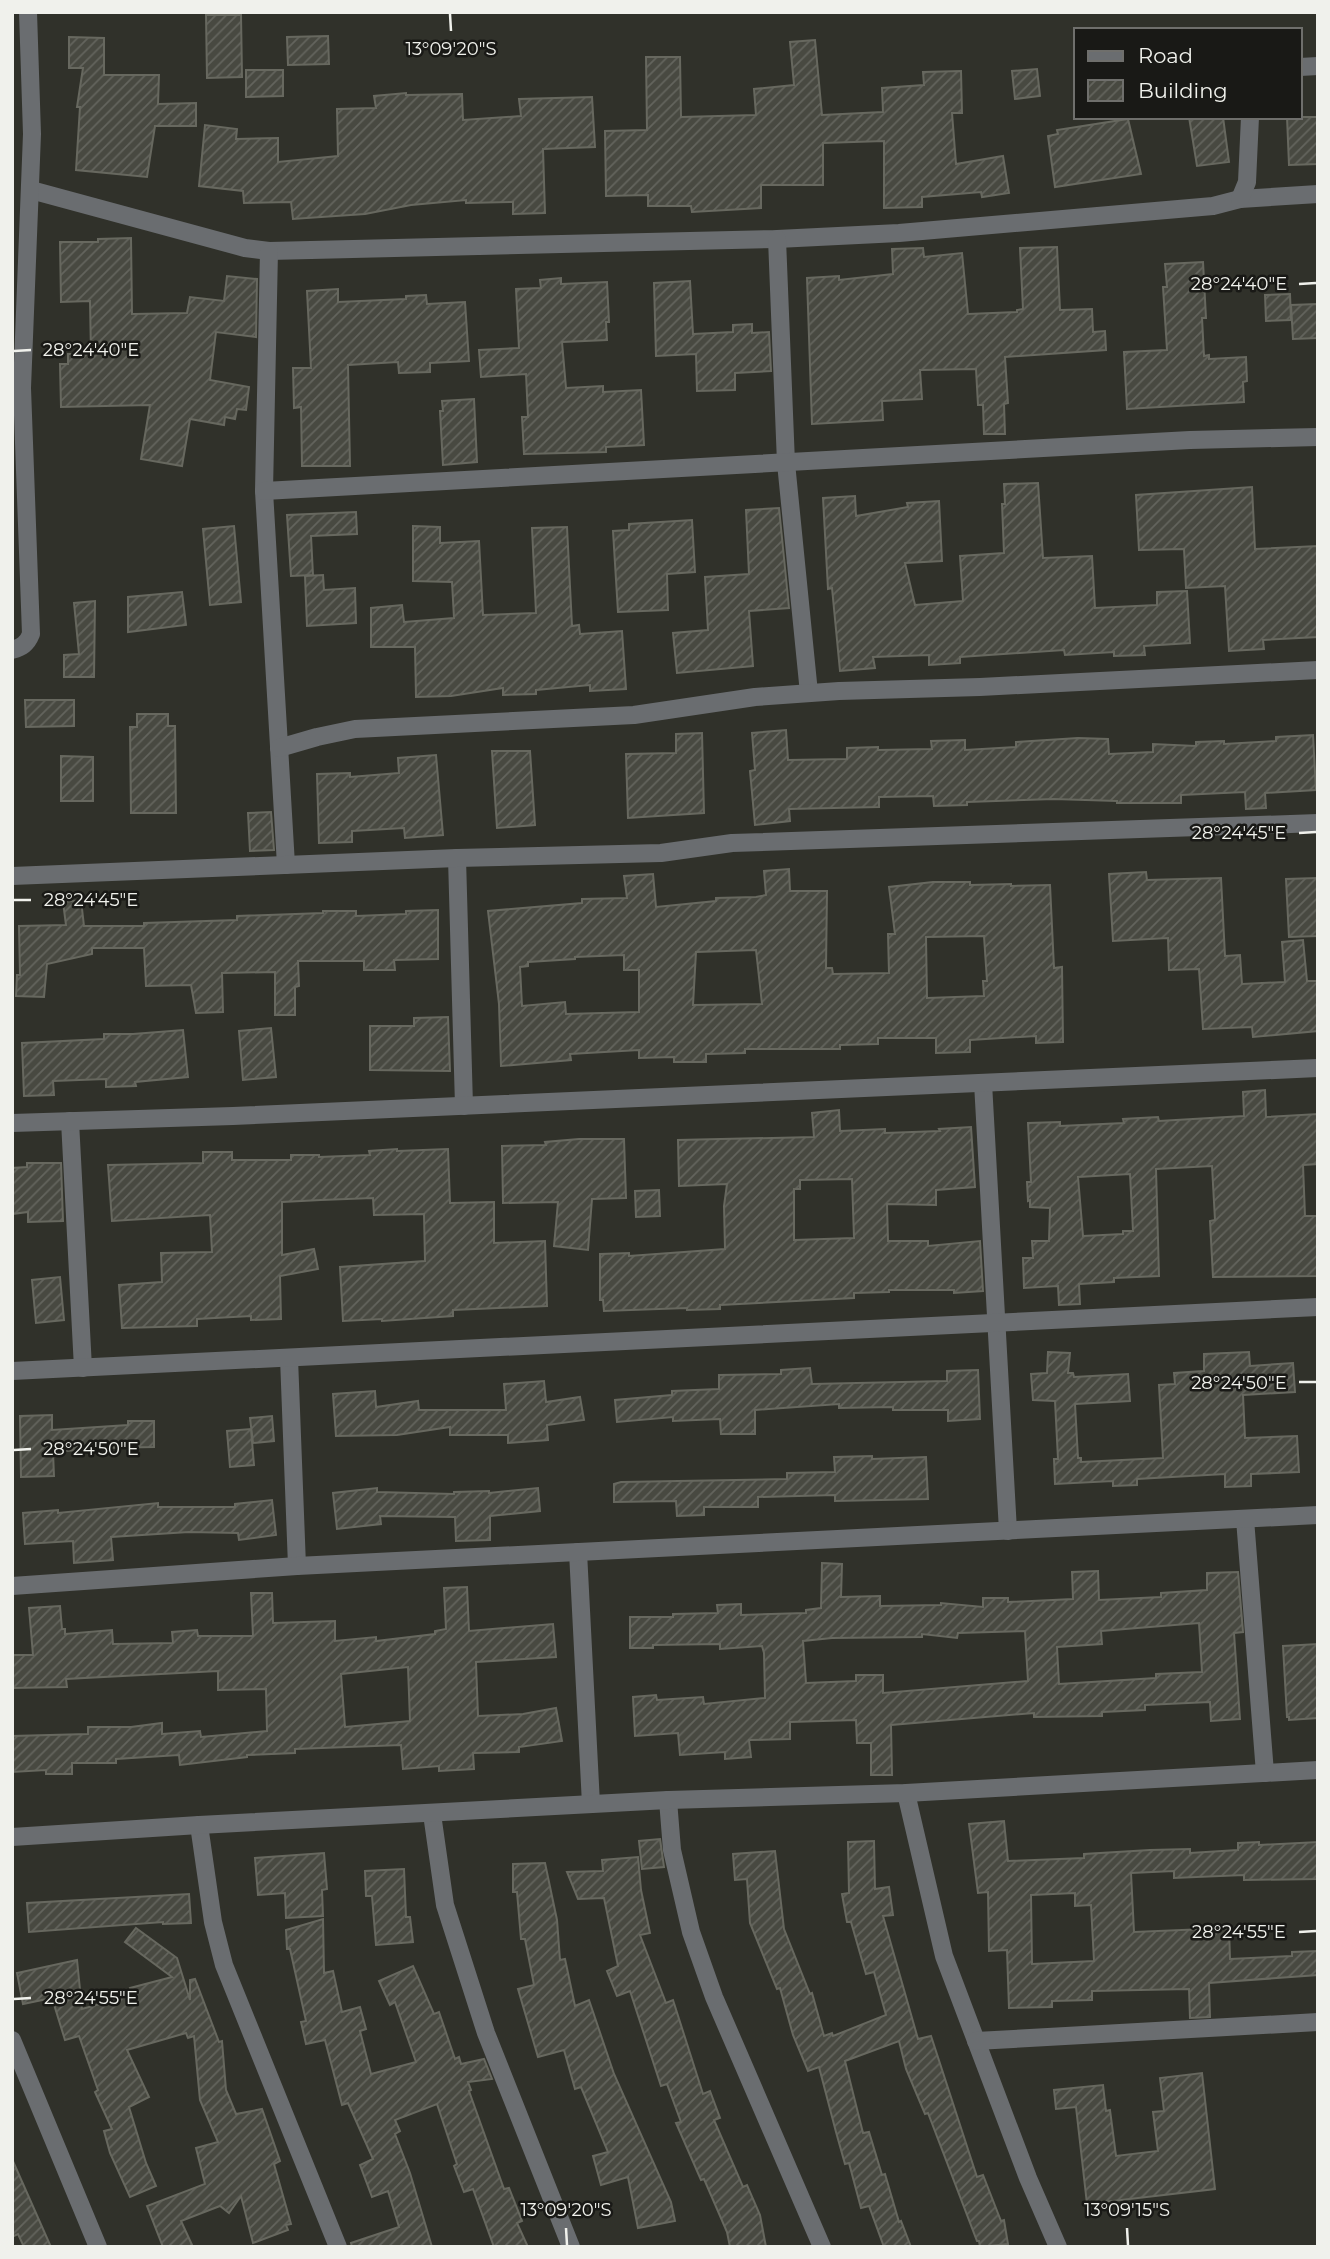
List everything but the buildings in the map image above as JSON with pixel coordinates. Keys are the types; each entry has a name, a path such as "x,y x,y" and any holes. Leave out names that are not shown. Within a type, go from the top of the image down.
{"street":[{"path":"12,650 21,648 31,634 22,388 32,134 28,12"},
{"path":"1240,199 1247,182 1250,119"},
{"path":"30,190 246,248 269,251 776,239 899,233 1213,206 1240,199 1318,194"},
{"path":"776,239 786,463 809,693"},
{"path":"269,251 264,491 286,865"},
{"path":"264,491 1176,441 1318,437"},
{"path":"279,748 355,729 634,715 809,693 1318,670"},
{"path":"12,876 457,858 662,853 732,843 1318,823"},
{"path":"457,858 464,1106"},
{"path":"12,1123 1318,1068"},
{"path":"984,1083 1008,1531"},
{"path":"71,1121 83,1367"},
{"path":"12,1371 1318,1307"},
{"path":"289,1357 297,1566"},
{"path":"12,1586 297,1566 1318,1515"},
{"path":"1245,1519 1265,1773"},
{"path":"578,1552 591,1804"},
{"path":"12,1837 668,1800 906,1793 1318,1770"},
{"path":"906,1793 944,1956 1028,2178 1058,2247"},
{"path":"668,1800 673,1850 691,1932 715,1997 822,2247"},
{"path":"432,1814 445,1905 483,2022 571,2247"},
{"path":"199,1825 213,1922 225,1965 338,2247"},
{"path":"976,2041 1318,2022"},
{"path":"12,2040 98,2247"}]}
